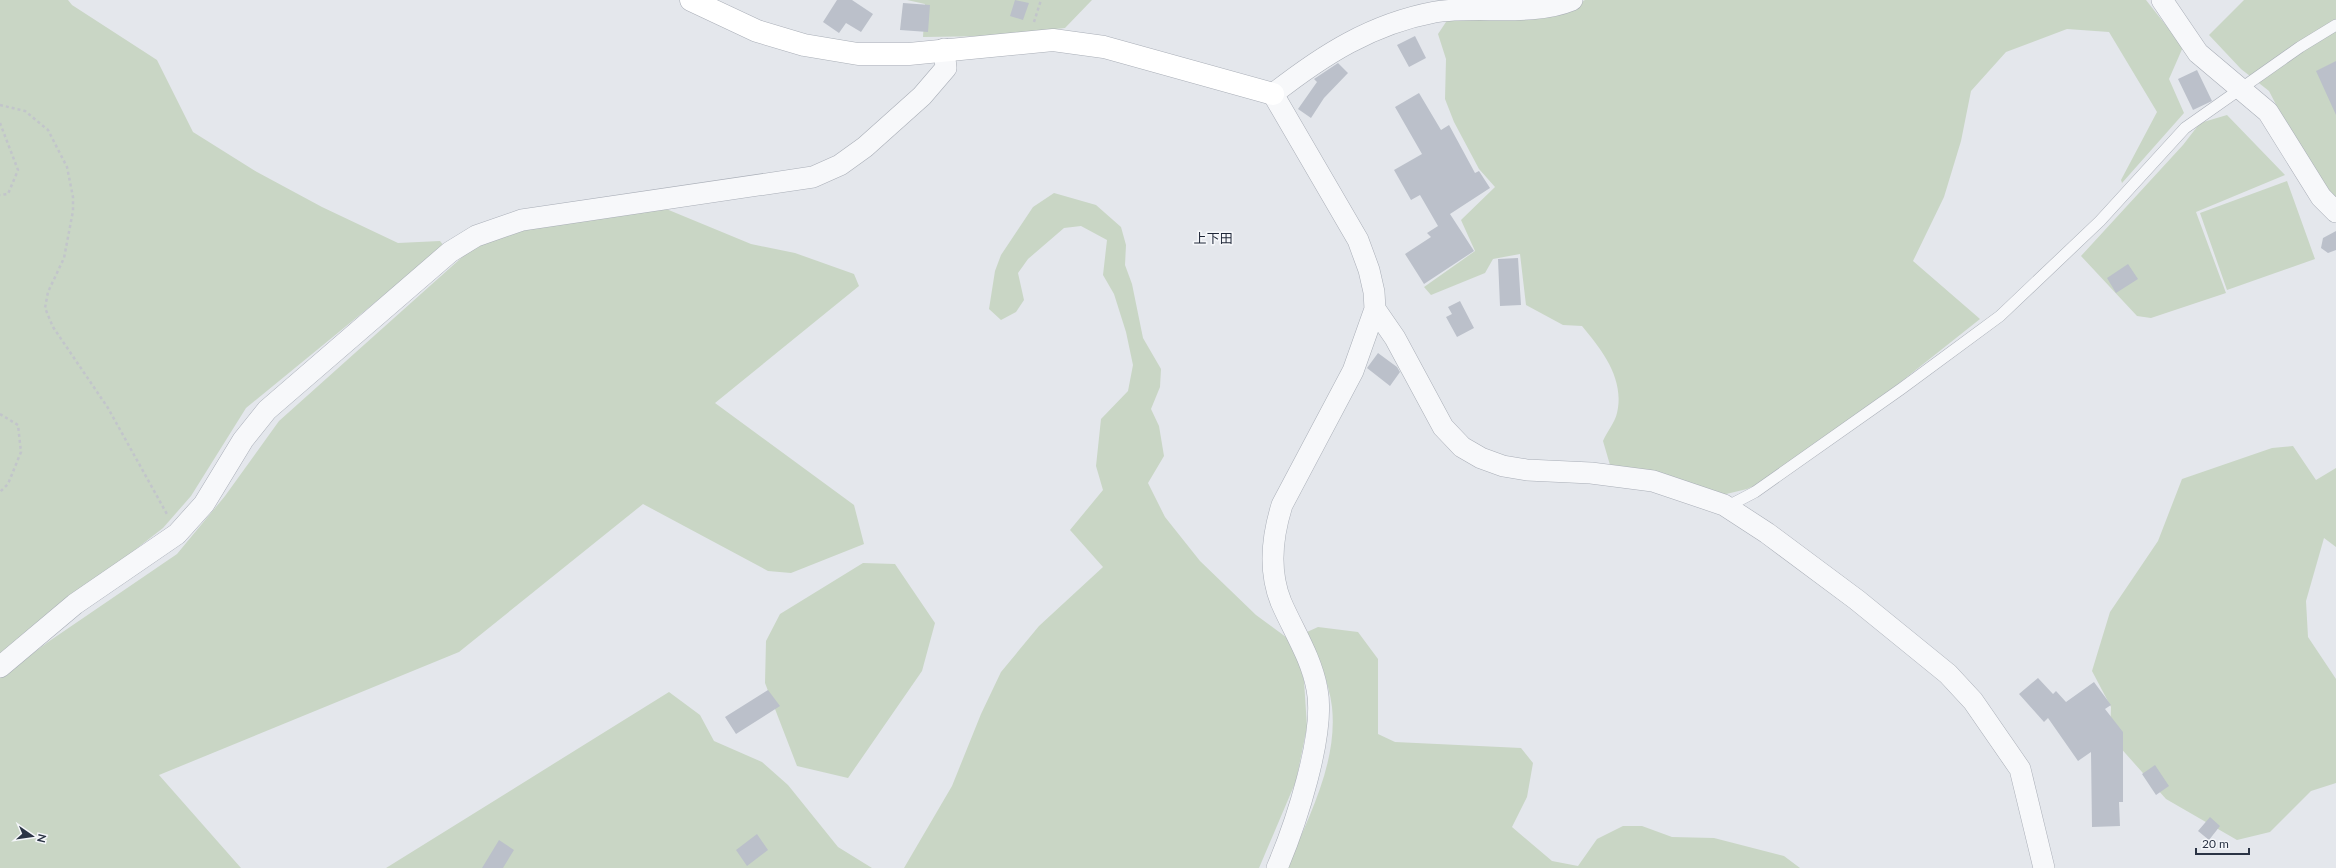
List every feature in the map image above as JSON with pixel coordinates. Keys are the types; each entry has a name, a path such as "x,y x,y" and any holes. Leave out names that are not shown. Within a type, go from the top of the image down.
{"street":[{"path":"691,0 757,31 804,45 858,54 908,54 944,49 1053,40 1104,47 1273,94 1358,240 1369,270 1374,292 1375,308 1354,371 1282,505 1275,528 1272,551 1274,579 1281,602 1310,662 1318,691 1318,736 1304,788 1277,868"},
{"path":"1273,94 1322,57 1362,35 1400,22 1436,12 1549,7 1572,0"},
{"path":"2162,0 2198,54 2268,112 2321,197 2336,212"},
{"path":"0,667 75,604 177,534 204,504 243,440 267,410 450,252 476,236 522,220 813,177 840,165 865,147 922,96 946,68 944,49"},
{"path":"1375,308 1395,338 1443,427 1462,447 1480,458 1503,466 1527,470 1591,473 1653,481 1724,505 1767,533 1857,600 1948,674 1973,700 2020,769 2044,868"}],"lane":[{"path":"1724,505 1732,504 1755,492 1901,389 2000,316 2100,221 2185,128 2300,47 2336,25"}],"path":[{"path":"0,105 25,111 48,130 66,167 73,197 73,211 64,258 48,292 45,308 52,327 85,374 127,440 177,534"},
{"path":"0,123 18,170 8,194 0,195"},
{"path":"0,414 18,425 21,452 8,484 0,492"}],"green space":[{"path":"0,0 68,0 72,5 157,60 193,132 257,172 322,207 398,243 440,241 444,246 246,408 191,496 163,528 0,655"},
{"path":"907,0 1092,0 1065,28 991,36 923,37 925,4"},
{"path":"1585,0 2146,0 2183,47 2169,79 2184,113 2122,183 2121,180 2157,112 2109,32 2067,29 2006,52 1971,91 1961,141 1944,197 1913,261 1980,319 1854,419 1765,481 1747,489 1718,496 1610,465 1603,441 1617,413 1619,400 1615,377 1604,355 1582,326 1563,325 1526,305 1520,254 1493,259 1485,273 1431,295 1424,287 1475,251 1461,220 1495,187 1479,169 1454,122 1445,99 1446,59 1438,34 1450,16 1570,8"},
{"path":"2244,0 2336,0 2336,200 2306,163 2269,91 2241,69 2209,35"},
{"path":"2227,115 2285,175 2196,212 2226,293 2151,318 2137,316 2081,256 2183,145 2200,123"},
{"path":"2287,181 2315,259 2227,290 2200,213"},
{"path":"1054,193 1096,205 1121,227 1126,245 1125,265 1132,284 1143,338 1161,369 1160,387 1151,409 1159,426 1164,456 1148,483 1165,517 1200,561 1256,615 1294,643 1304,681 1307,727 1296,781 1259,868 904,868 952,786 981,714 1001,672 1039,626 1103,567 1070,530 1103,490 1096,466 1101,419 1128,391 1133,365 1126,332 1114,294 1103,275 1107,240 1081,226 1064,228 1028,259 1018,273 1024,300 1016,312 1001,320 989,309 995,271 1001,255 1033,207"},
{"path":"659,206 751,244 795,253 854,274 859,286 715,403 854,505 864,544 791,573 768,571 643,504 459,652 159,775 241,868 0,868 0,678 48,642 177,554 225,496 279,421 479,242 531,226"},
{"path":"2293,446 2316,480 2336,468 2336,547 2324,538 2306,601 2308,637 2336,679 2336,783 2311,791 2270,832 2237,840 2166,799 2110,736 2111,707 2092,671 2110,612 2158,541 2182,479 2272,448"},
{"path":"863,563 895,564 935,623 922,671 848,778 797,766 765,683 766,641 780,614"},
{"path":"1318,627 1358,632 1378,659 1378,734 1395,742 1521,748 1533,763 1527,797 1512,827 1552,861 1578,866 1597,839 1623,826 1642,826 1672,837 1714,838 1784,856 1800,868 1287,868 1320,790 1326,769 1333,728 1332,707 1328,688 1307,632"},
{"path":"669,692 700,715 714,741 762,762 788,785 838,847 872,868 386,868"}],"building":[{"path":"837,0 852,0 873,14 861,32 846,23 839,33 823,22"},
{"path":"1015,0 1029,3 1023,20 1010,16"},
{"path":"903,3 930,5 928,32 900,30"},
{"path":"1415,36 1426,58 1409,67 1397,45"},
{"path":"2336,61 2336,115 2316,71"},
{"path":"1338,63 1348,73 1324,98 1311,118 1298,109 1317,82 1314,79"},
{"path":"2197,70 2212,101 2193,110 2178,79"},
{"path":"1419,93 1441,130 1449,125 1475,173 1479,171 1490,188 1450,214 1474,251 1424,284 1405,254 1431,237 1427,233 1438,226 1420,195 1411,200 1394,170 1422,154 1395,107"},
{"path":"2336,231 2336,250 2328,253 2321,248 2323,238"},
{"path":"1518,258 1521,305 1500,306 1498,259"},
{"path":"2128,264 2138,279 2116,293 2107,278"},
{"path":"1460,301 1474,328 1457,337 1446,317 1452,314 1448,307"},
{"path":"1378,353 1397,367 1400,372 1390,386 1367,368"},
{"path":"2038,678 2053,694 2056,691 2066,702 2094,682 2111,705 2105,709 2123,732 2123,802 2119,802 2120,826 2092,827 2091,752 2078,761 2048,718 2044,722 2019,694"},
{"path":"768,690 780,706 736,734 725,717"},
{"path":"2155,765 2169,786 2156,795 2142,774"},
{"path":"2210,817 2220,826 2209,840 2198,831"},
{"path":"757,834 768,850 747,866 736,850"},
{"path":"499,840 514,850 503,868 482,868"}],"district":[{"name":"上下田","path":"1213,238"}]}
